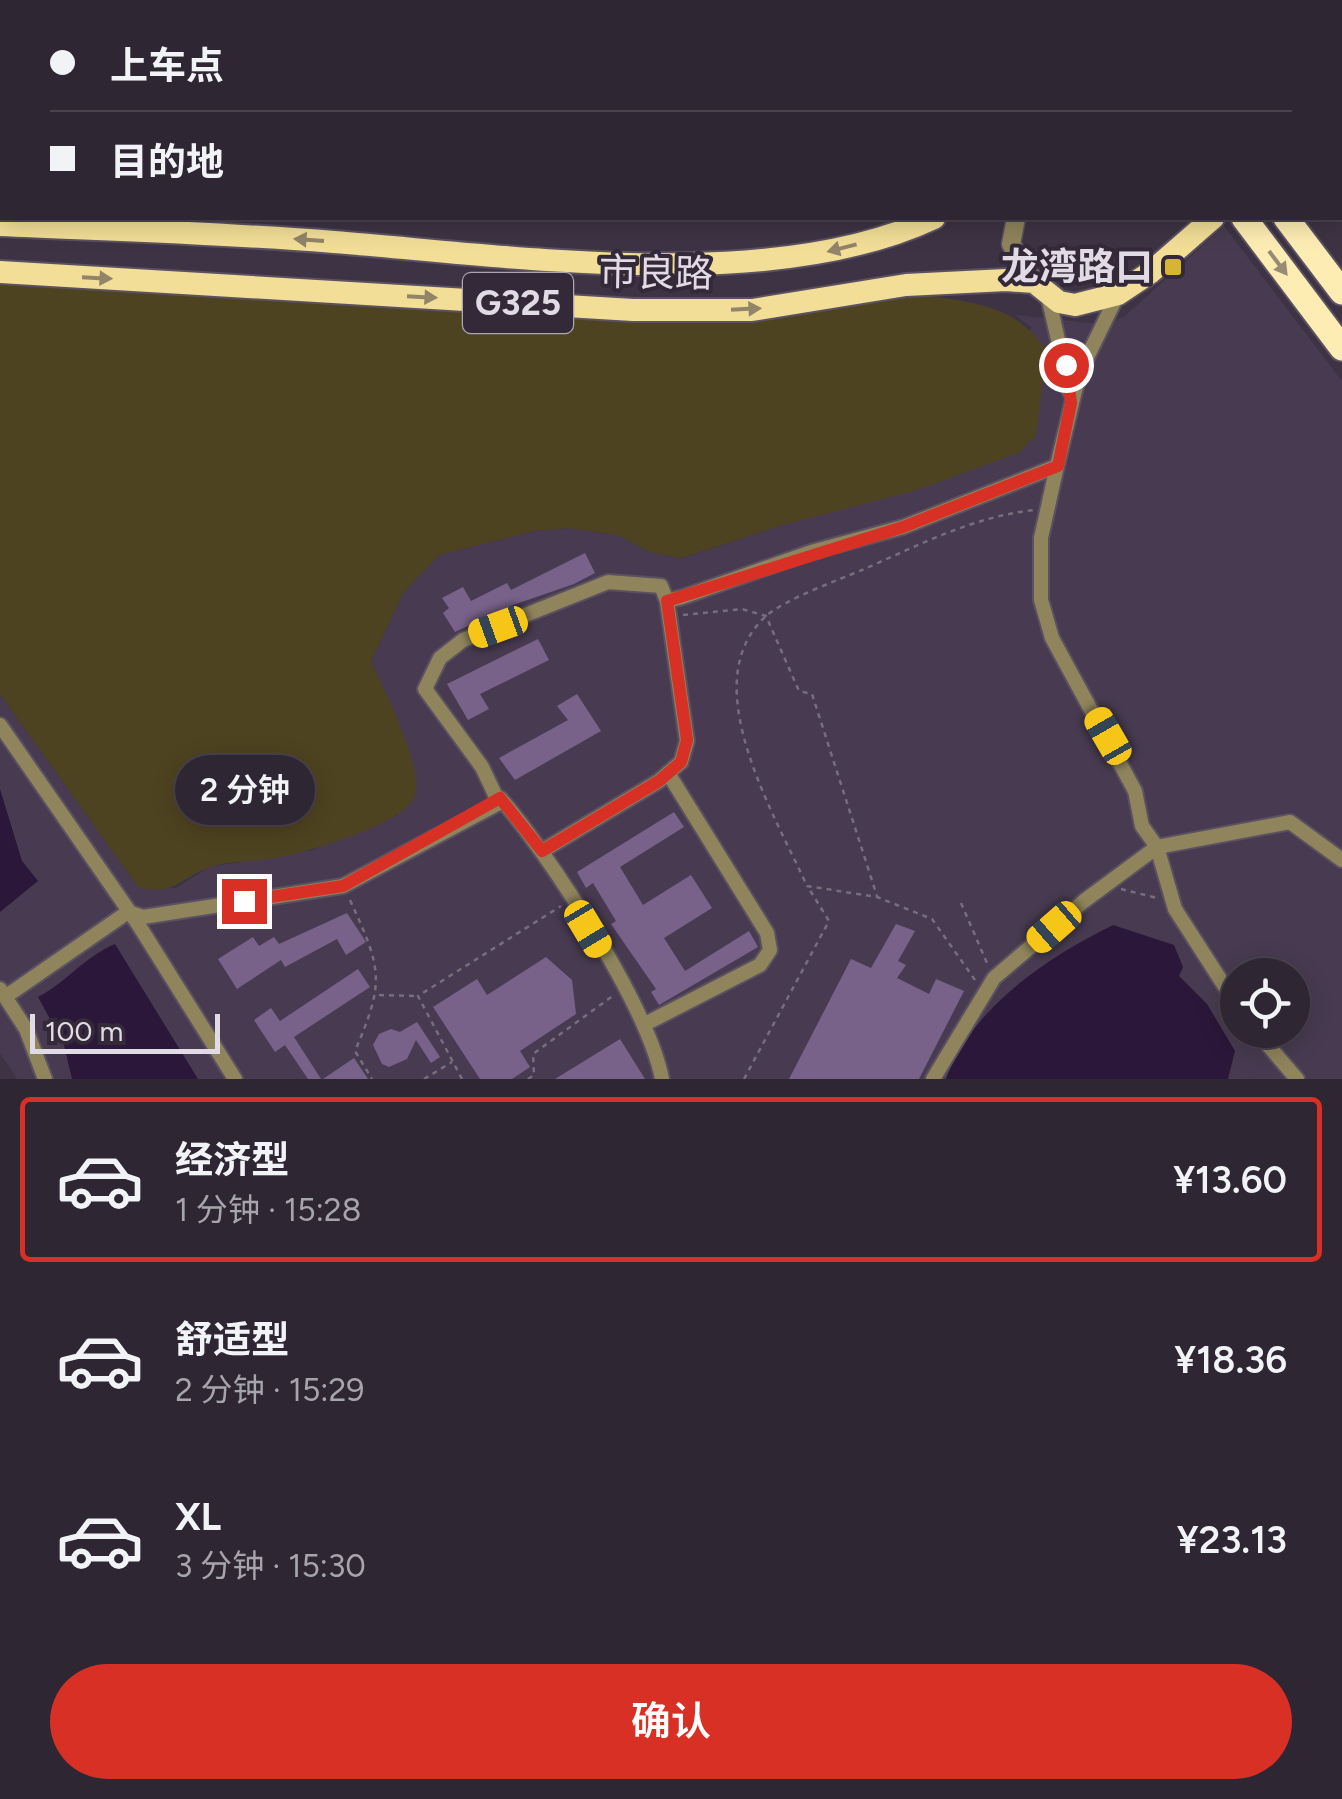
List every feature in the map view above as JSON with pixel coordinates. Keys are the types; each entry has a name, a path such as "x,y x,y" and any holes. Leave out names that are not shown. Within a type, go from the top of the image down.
{"highway":[{"name":"市良路","path":"0,226 261,236 616,263 800,258 899,234 930,220"},
{"name":"市良路","path":"0,272 633,310 752,310 906,284 1041,289 1076,305 1118,294 1151,272 1211,220"},
{"path":"1245,220 1342,348"},
{"path":"1288,220 1341,291"}],"street":[{"path":"1016,220 1011,244 1041,289 1058,328 1071,403"},
{"path":"1118,294 1092,343 1071,403 1045,509 1041,600 1052,638 1135,791 1142,826 1157,847 1173,902 1220,978"},
{"path":"667,601 903,527 1058,466"},
{"path":"542,851 668,774 681,762 687,740 667,601 661,586 608,582 463,640 440,658 425,689 500,798 542,851 645,1024 662,1079"},
{"path":"0,725 236,1079"},
{"path":"645,1024 760,965 770,950 767,933 668,774"},
{"path":"128,912 144,917 343,886 500,798"},
{"path":"932,1079 994,978 1157,847 1290,822 1342,860"},
{"path":"45,1079 26,1029 3,993 128,912"},
{"path":"1271,1048 1297,1079"}],"path":[{"path":"744,1079 829,920 808,886 756,774 734,692 740,654 766,616 949,532 1017,512 1045,509"},
{"path":"670,620 714,610 742,609 766,616 799,691 812,694 878,897"},
{"path":"1106,885 1173,902"},
{"path":"343,886 368,936 379,994 355,1051 372,1079"},
{"path":"808,886 878,897 932,919 984,994"},
{"path":"379,994 418,996 571,900"},
{"path":"961,904 994,978"},
{"path":"528,1079 534,1075 533,1054 623,988"},
{"path":"418,996 462,1079"},
{"path":"424,1079 453,1062"}],"shaded area":[{"path":"1224,226 1342,381 1342,1079 17,1079 0,1053 0,694 138,887 176,888 209,867 313,850 398,815 390,704 371,661 403,593 439,555 535,531 569,528 618,535 649,552 683,558 783,525 1032,328 1015,315 1099,324 1124,317"},
{"path":"0,280 689,316 751,313 907,294 955,300 1001,312 1026,327 1047,352 1036,435 1019,453 914,491 783,525 682,558 649,552 618,535 569,528 535,531 439,555 403,593 371,661 402,730 414,769 414,798 406,808 373,828 329,844 276,858 216,865 168,888 150,889 138,887 0,694"},
{"path":"0,789 22,861 38,881 0,912"},
{"path":"1113,925 1174,945 1183,967 1179,976 1207,1004 1220,1026 1220,1048 1235,1051 1228,1079 946,1079 958,1053 993,1007 1063,952"},
{"path":"115,944 198,1079 72,1079 64,1045 38,997"}],"building":[{"path":"585,553 595,573 574,584 513,605 455,632 443,613 449,608 442,598 463,587 471,601 507,583 511,590"},
{"path":"538,639 549,660 480,694 489,709 468,720 447,684"},
{"path":"577,694 601,731 515,780 499,758 568,720 557,706"},
{"path":"674,812 684,827 620,867 643,905 691,875 712,908 664,938 685,971 749,931 758,947 659,1005 651,992 656,989 611,924 616,921 593,883 586,888 577,872"},
{"path":"347,913 366,942 346,955 337,939 285,967 281,960 237,989 218,959 253,937 259,946 274,937 279,944"},
{"path":"896,924 915,931 898,961 906,965 897,978 929,994 936,979 964,991 919,1079 789,1079 851,959 871,968"},
{"path":"546,957 572,980 576,1014 520,1051 530,1067 512,1079 480,1079 433,1007 477,979 487,995"},
{"path":"358,969 370,987 294,1037 321,1079 308,1079 285,1045 275,1052 254,1020 271,1008 280,1021"},
{"path":"417,1022 440,1057 431,1063 416,1040 407,1059 389,1067 382,1064 373,1045 379,1034 391,1029 400,1032"},
{"path":"620,1039 645,1079 555,1079"},
{"path":"354,1058 368,1079 323,1079"}],"place":[{"name":"龙湾路口","path":"1173,267"}],"route":[{"path":"244,901 343,886 499,803 500,798 542,851 659,781 681,762 687,740 667,601 810,552 903,527 1058,466 1071,403 1066,365"}]}
